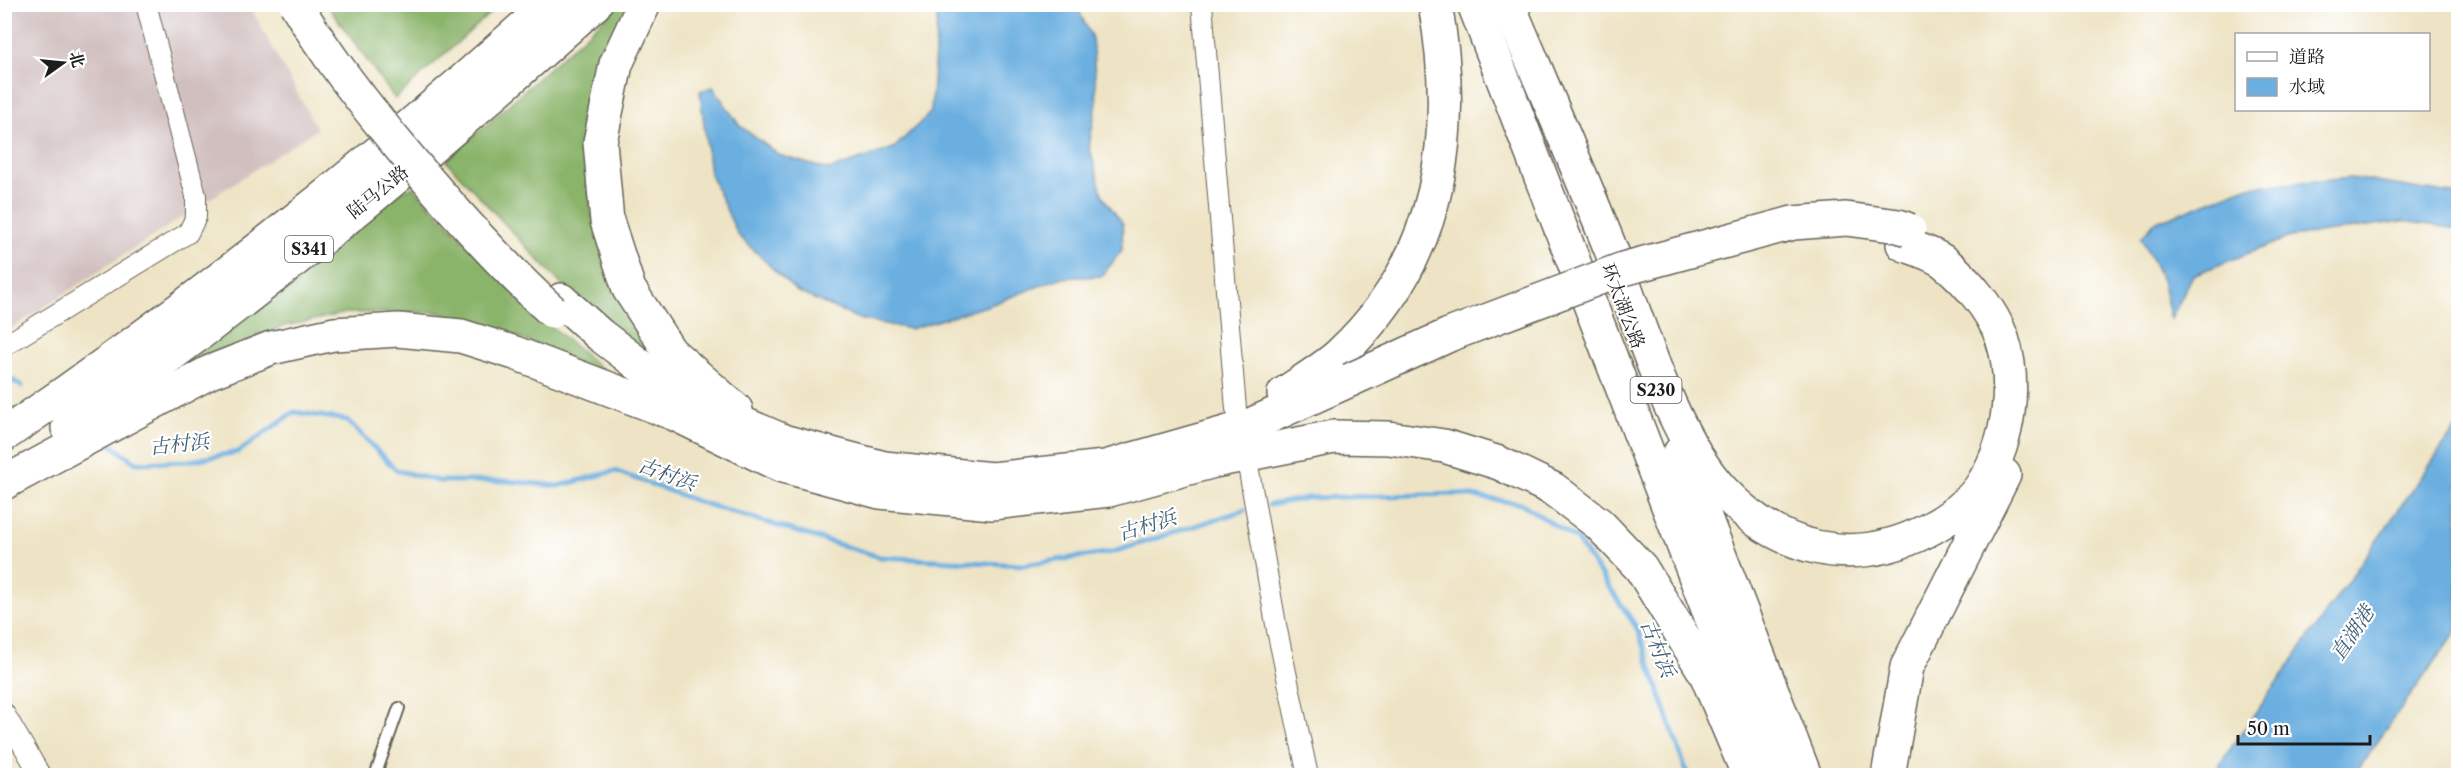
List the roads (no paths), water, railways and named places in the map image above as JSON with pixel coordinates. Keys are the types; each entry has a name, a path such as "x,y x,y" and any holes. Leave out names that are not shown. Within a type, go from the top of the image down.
{"highway":[{"path":"296,4 312,32 374,116 441,198 513,275 600,335 683,398 786,442 884,468 992,480 1105,467 1210,449 1334,437 1389,438 1444,446 1500,464 1553,489 1599,524 1641,568 1706,674 1749,776"},
{"path":"313,4 386,107 452,188 523,265 590,346 675,414"},
{"path":"114,361 269,222 434,87 521,4"},
{"name":"陆马公路","path":"4,435 114,361 279,234 444,99 549,4"},
{"name":"陆马公路","path":"4,471 131,385 298,258 464,122 595,4"},
{"path":"644,4 616,64 600,142 607,221 629,289 670,352 725,402 786,442"},
{"path":"1210,449 1223,426 1276,400 1340,355 1394,294 1430,218 1445,138 1445,56 1436,4"},
{"name":"环太湖公路","path":"1474,4 1772,776"},
{"path":"4,483 210,372 271,348 334,334 398,330 461,336 515,352 675,414 780,465 880,492 992,503 1109,490 1210,449 1246,427 1353,386 1449,335 1623,268 1782,226 1846,219 1899,226 1906,237 1942,261 1978,297 2001,338 2010,389 2004,439 1984,482 1947,520 1899,544 1848,553 1797,542 1754,521 1720,488 1694,451 1674,411 1586,186 1507,4"},
{"name":"环太湖公路","path":"1507,4 1805,776"},
{"path":"1888,776 1907,667 2018,443 2024,388 2015,333 1989,288 1951,249 1906,237"}],"street":[{"path":"5,345 188,233 196,217 196,196 146,4"},
{"path":"1202,4 1236,409"},
{"path":"1249,471 1276,630 1308,776"},
{"path":"4,713 41,776"}],"lane":[{"path":"375,776 399,708"}],"water":[{"path":"938,5 1076,5 1092,38 1097,102 1089,146 1103,197 1123,224 1122,250 1102,276 1060,278 990,305 910,329 859,319 796,291 738,235 710,174 700,91 713,87 739,125 779,155 829,170 894,148 931,112"},
{"path":"2351,178 2458,195 2458,229 2403,221 2290,237 2193,275 2171,319 2162,280 2141,238 2154,223 2247,187"},
{"name":"直湖港","path":"2458,425 2458,629 2354,775 2212,775"}],"waterway":[{"name":"古村浜","path":"4,375 22,386"},
{"name":"古村浜","path":"109,443 136,463 189,461 238,452 294,412 347,420 396,470 438,481 508,481 558,486 615,471 699,502 880,557 1023,565 1113,552 1245,510"},
{"name":"古村浜","path":"1269,505 1307,498 1459,494 1522,504 1576,539 1637,628 1688,776"}]}
